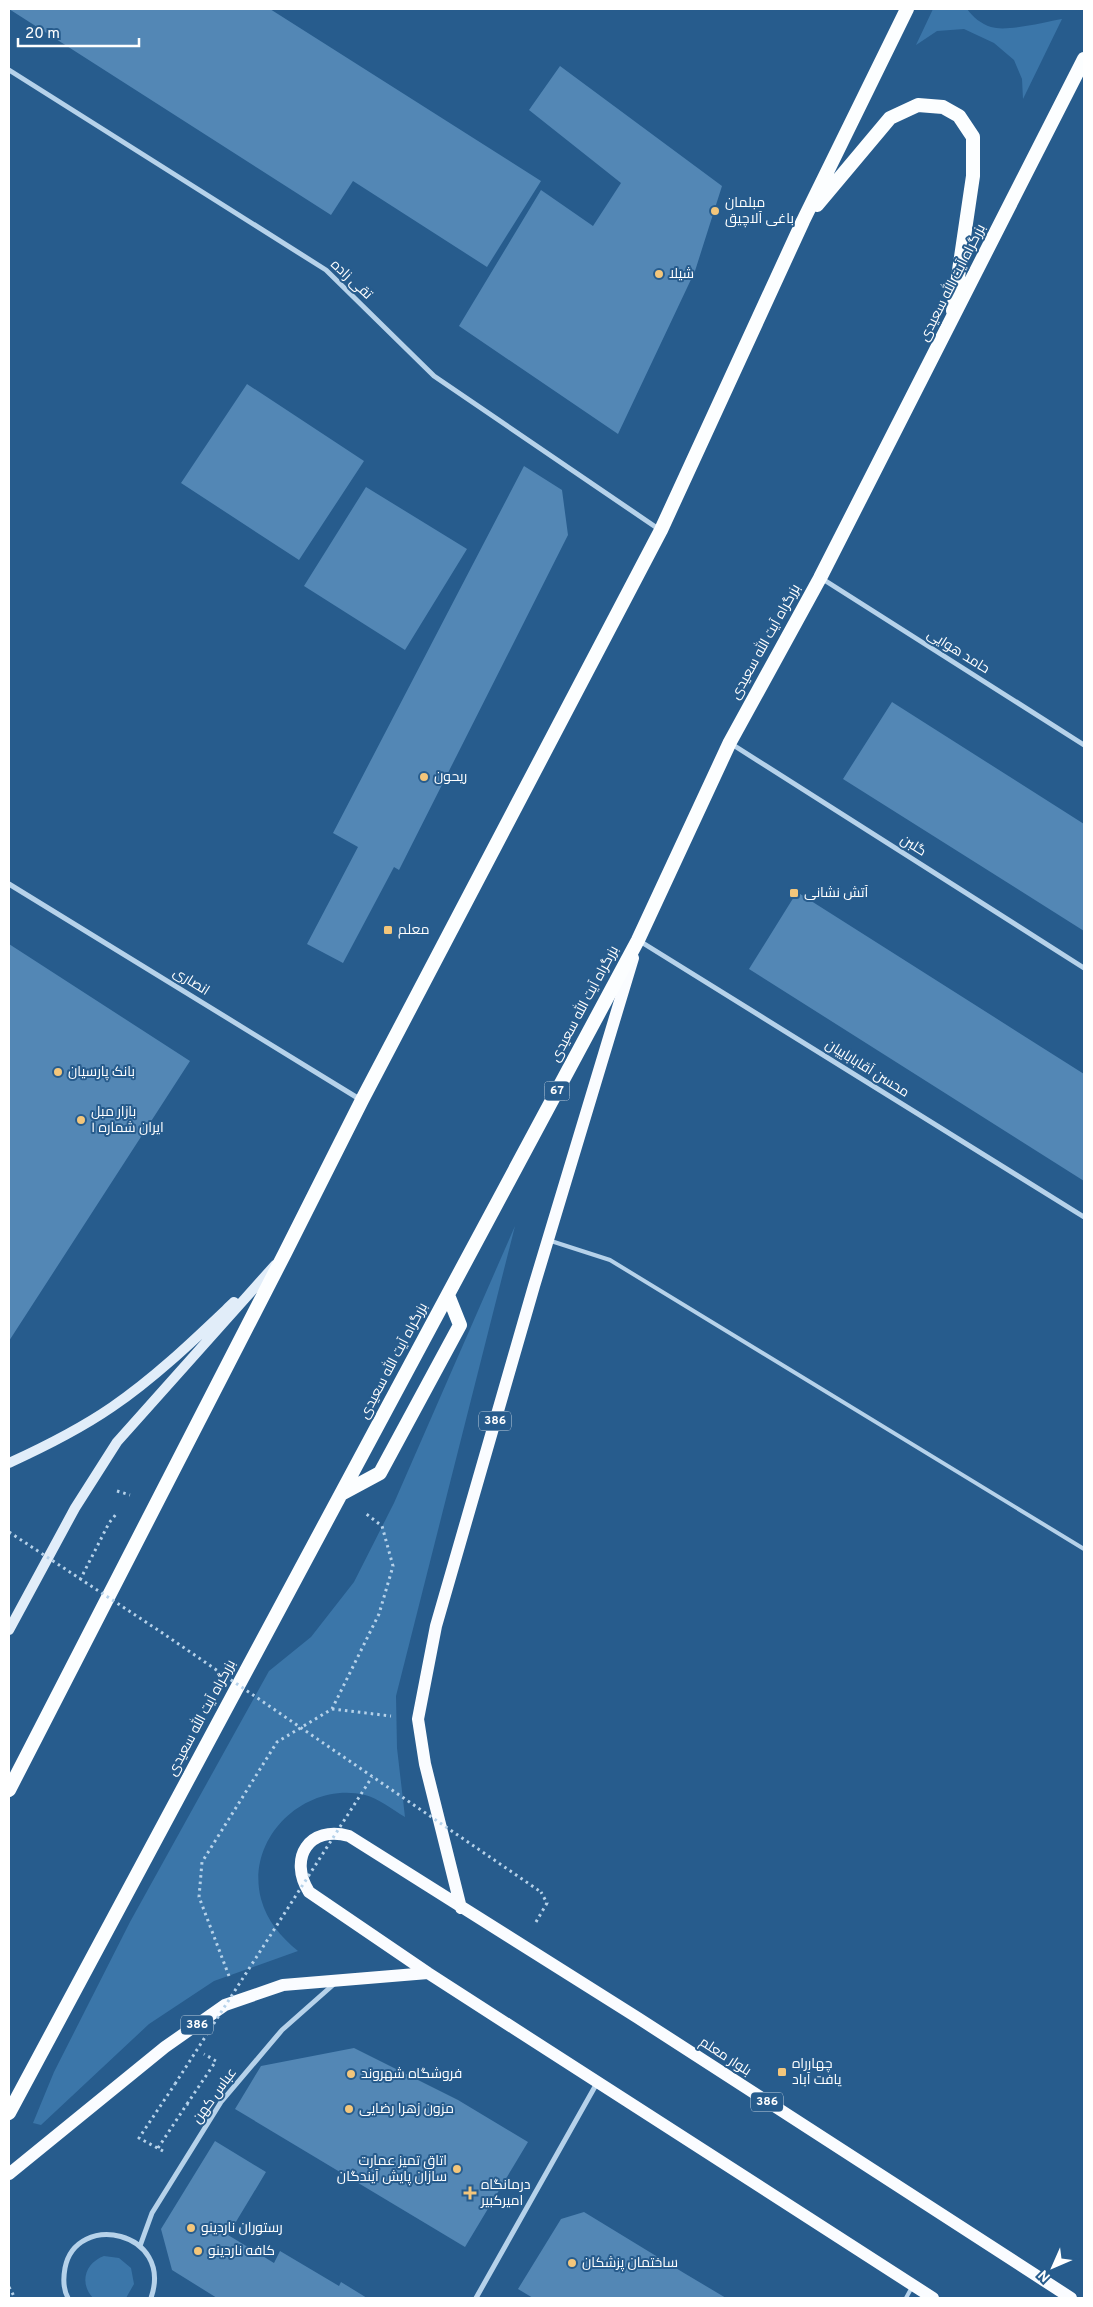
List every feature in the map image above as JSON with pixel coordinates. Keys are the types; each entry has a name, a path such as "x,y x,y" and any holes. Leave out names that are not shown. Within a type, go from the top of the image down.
{"highway":[{"path":"9,1790 362,1100 661,530 803,221 907,9"},
{"name":"بزرگراه آیت الله سعیدی","path":"9,2113 638,940 730,742 820,578 951,324 1084,59"},
{"path":"803,221 890,118 918,105 943,107 959,116 973,137 973,176 951,324"},
{"path":"341,1494 380,1473 460,1325 448,1295"}],"main road":[{"name":"386","path":"461,1908 425,1764 418,1719 436,1626 548,1240 638,940"},
{"path":"9,1463 45,1447 112,1407 172,1360 285,1253"},
{"path":"9,1630 75,1508 117,1442 285,1253"},
{"name":"بلوار معلم","path":"428,1973 309,1892 303,1882 300,1870 301,1858 306,1847 315,1839 326,1834 338,1833 350,1836 461,1908 638,2018 1071,2298"},
{"name":"386","path":"9,2174 165,2047 225,2005 283,1985 428,1973"},
{"path":"428,1973 933,2298"}],"street":[{"name":"تقی زاده","path":"9,70 326,270 434,376 661,530"},
{"name":"حامد هوایی","path":"820,578 1084,745"},
{"name":"گلبن","path":"730,742 1084,968"},
{"name":"انصاری","path":"9,884 362,1100"},
{"name":"محسن آقاباباییان","path":"638,940 1084,1217"},
{"name":"عباس کهن","path":"140,2246 152,2213 221,2102 282,2030 336,1982"},
{"path":"476,2298 597,2083"},
{"path":"68,2298 65,2293 64,2278 66,2263 74,2251 85,2241 98,2235 113,2234 127,2238 140,2246 149,2258 155,2272 155,2288 151,2298"}],"lane":[{"path":"548,1240 610,1260 1084,1549"},
{"path":"906,2298 913,2286"}],"path":[{"path":"229,1976 199,1897 202,1862 277,1742 332,1709 379,1614 393,1566 382,1526 341,1494"},
{"path":"80,1580 109,1524"},
{"path":"9,1532 161,1632 541,1892 546,1903"},
{"path":"332,1709 418,1719"},
{"path":"139,2138 372,1777"},
{"path":"187,2104 216,2061 196,2050"},
{"path":"9,2287 16,2298"}],"shaded area":[{"path":"933,9 967,9 987,26 998,28 1016,27 1062,19 1023,99 1022,79 1014,60 994,43 964,29 937,31 916,45"},
{"path":"515,1226 396,1696 397,1748 405,1817 380,1801 365,1795 343,1793 321,1797 302,1806 284,1819 271,1836 262,1855 258,1876 261,1899 267,1914 280,1934 298,1951 214,1981 149,2024 41,2125 33,2123 54,2072 130,1922 269,1671 311,1637 354,1582 394,1503"},
{"path":"104,2256 119,2258 131,2268 134,2284 126,2298 93,2298 89,2292 85,2280 88,2268 97,2259"}],"building":[{"path":"9,9 270,9 541,181 487,267 353,181 331,215"},
{"path":"560,66 722,186 695,271 618,434 459,326 541,190 593,226 621,183 529,110"},
{"path":"247,384 364,461 299,560 181,483"},
{"path":"524,466 562,490 568,535 399,870 394,867 343,963 307,944 358,847 333,833"},
{"path":"366,487 467,549 405,650 304,586"},
{"path":"892,702 1084,824 1084,931 843,779"},
{"path":"797,892 1084,1074 1084,1181 749,969"},
{"name":"بازار مبل ایران شماره ۱","path":"9,944 190,1061 9,1341"},
{"path":"354,2048 458,2100 528,2142 465,2247 235,2109 261,2066"},
{"path":"215,2141 266,2172 228,2235 274,2263 280,2251 339,2286 341,2282 367,2298 217,2298 172,2270 161,2229"},
{"path":"584,2212 726,2298 533,2298 518,2289 561,2219"}],"place":[{"name":"مبلمان باغی آلاچیق","path":"715,211"},
{"name":"شیلا","path":"659,274"},
{"name":"ریحون","path":"424,777"},
{"name":"آتش نشانی","path":"794,893"},
{"name":"معلم","path":"388,930"},
{"name":"بانک پارسیان","path":"58,1072"},
{"name":"بازار مبل ایران شماره ۱","path":"81,1120"},
{"name":"چهارراه یافت آباد","path":"782,2072"},
{"name":"فروشگاه شهروند","path":"351,2074"},
{"name":"مزون زهرا رضایی","path":"349,2109"},
{"name":"اتاق تمیز عمارت سازان پایش آیندگان","path":"457,2169"},
{"name":"درمانگاه امیرکبیر","path":"470,2193"},
{"name":"رستوران ناردینو","path":"191,2228"},
{"name":"کافه ناردینو","path":"198,2251"},
{"name":"ساختمان پزشکان","path":"572,2263"}]}
